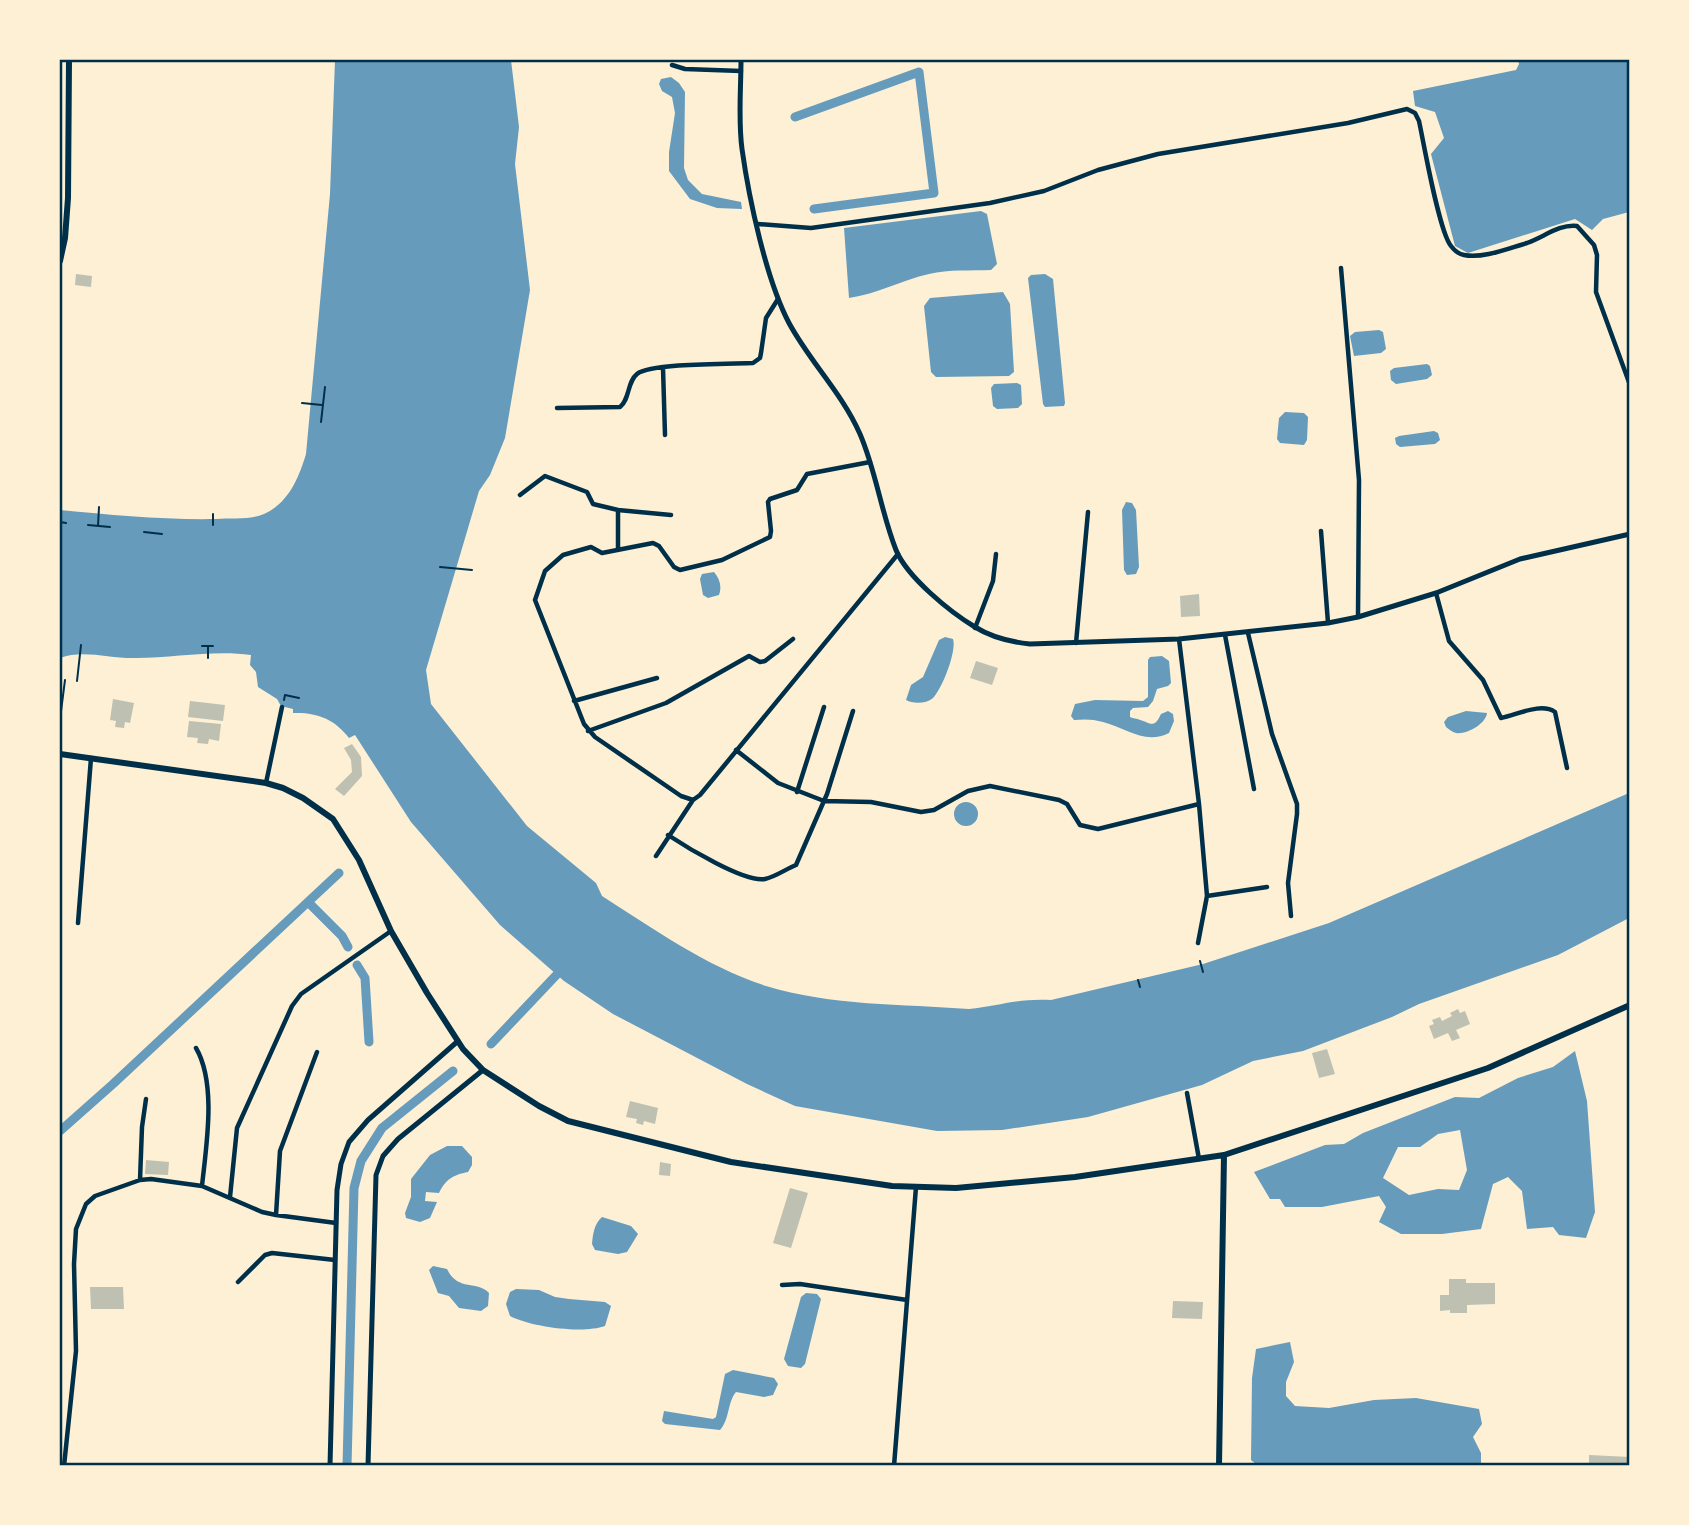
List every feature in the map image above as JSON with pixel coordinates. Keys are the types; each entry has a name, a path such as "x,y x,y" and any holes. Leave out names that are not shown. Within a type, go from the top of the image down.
{"main road":[{"path":"60,261 68,198 69,60"},
{"path":"60,754 266,783 303,798 333,819 359,860 391,931 458,1041 483,1070 568,1121 731,1162 916,1188 956,1188 1075,1177 1224,1155 1478,1072 1629,1005"},
{"path":"1219,1465 1224,1155"}],"street":[{"path":"741,60 742,148 778,299 803,345 846,407 871,462 887,524 898,554 919,582 975,628 1014,642 1076,643 1179,639 1328,623 1359,617 1436,593 1520,558 1629,534"},
{"path":"672,65 685,69 741,71"},
{"path":"758,224 811,228 990,203 1044,191 1098,170 1158,154 1348,123 1407,109 1415,113 1419,121 1449,245 1461,255 1473,256 1508,249 1569,225 1577,226 1590,239 1597,256 1596,292 1629,385"},
{"path":"1341,268 1359,480 1359,617"},
{"path":"557,408 620,407 625,403 636,375 663,368 753,363 760,358 766,318 778,299"},
{"path":"663,368 665,435"},
{"path":"693,800 681,796 588,731 536,600 545,571 563,555 591,547 601,552 653,543 659,546 674,567 680,570 722,560 770,537 768,502 797,490 807,474 871,462"},
{"path":"520,495 545,476 587,492 593,504 618,510 671,515"},
{"path":"618,510 618,549"},
{"path":"1076,643 1088,512"},
{"path":"1321,531 1328,623"},
{"path":"656,856 693,800 898,554"},
{"path":"975,628 992,581 996,554"},
{"path":"1436,593 1448,641 1483,680 1501,718 1542,708 1555,712 1567,768"},
{"path":"1248,633 1272,734 1297,804 1288,883 1291,916"},
{"path":"1225,635 1254,789"},
{"path":"588,731 666,703 749,656 760,662 765,661 793,639"},
{"path":"1179,639 1207,896 1198,943"},
{"path":"574,701 657,678"},
{"path":"266,783 282,707"},
{"path":"797,792 824,707"},
{"path":"668,835 691,850 751,878 765,879 796,865 824,801 853,711"},
{"path":"736,750 778,783 824,801 871,802 921,812 934,810 978,787 990,786 1059,800 1068,804 1080,825 1098,829 1199,804"},
{"path":"78,923 91,758"},
{"path":"1207,896 1267,887"},
{"path":"230,1197 237,1128 292,1006 301,994 391,931"},
{"path":"330,1465 337,1190 341,1164 349,1142 368,1120 458,1041"},
{"path":"196,1048 204,1061 206,1079 207,1137 202,1186"},
{"path":"275,1216 280,1151 317,1052"},
{"path":"368,1465 376,1175 383,1156 398,1139 483,1070"},
{"path":"1187,1093 1199,1159"},
{"path":"140,1180 146,1099"},
{"path":"64,1465 76,1351 76,1229 86,1204 95,1196 140,1180 151,1179 202,1186 275,1216 336,1223"},
{"path":"894,1465 916,1188"},
{"path":"238,1282 264,1255 272,1253 335,1260"},
{"path":"782,1285 821,1287 907,1300"}],"path":[{"path":"321,422 326,387"},
{"path":"302,402 323,405"},
{"path":"98,526 99,507"},
{"path":"213,514 213,525"},
{"path":"60,522 65,523"},
{"path":"88,525 110,527"},
{"path":"144,532 162,534"},
{"path":"440,567 472,570"},
{"path":"77,681 81,645"},
{"path":"202,646 213,646"},
{"path":"208,646 208,658"},
{"path":"60,719 65,680"},
{"path":"282,707 285,695 299,698"},
{"path":"1200,961 1203,972"},
{"path":"1138,980 1140,987"}],"water":[{"path":"335,60 511,60 519,127 515,164 530,290 505,438 490,475 479,491 426,670 431,704 527,826 596,883 602,896 702,958 766,986 841,1001 969,1009 1019,1001 1051,1000 1203,964 1329,923 1629,793 1629,918 1558,955 1419,1004 1303,1051 1253,1061 1202,1085 1088,1117 1002,1130 937,1131 795,1106 613,1014 564,981 500,925 411,822 355,735 349,738 331,721 309,714 293,713 293,709 281,706 277,699 258,687 256,672 250,665 251,655 222,653 127,658 78,654 60,658 60,510 158,518 247,518 273,509 286,496 296,480 306,454 330,194"},
{"path":"1518,60 1629,60 1629,212 1603,219 1592,230 1575,219 1468,253 1455,246 1431,154 1444,138 1435,112 1415,106 1413,91 1516,70"},
{"path":"671,77 685,92 684,168 688,180 702,194 741,202 742,209 717,208 690,199 669,171 675,113 672,97 662,91 659,84 661,79"},
{"path":"981,211 987,214 997,264 991,270 937,272 849,298 844,228"},
{"path":"1045,274 1053,279 1064,406 1045,407 1043,404 1028,278 1031,275"},
{"path":"1003,292 1010,304 1014,372 1009,376 936,377 931,372 924,306 930,298"},
{"path":"1355,332 1383,332 1386,349 1381,353 1354,356 1350,336"},
{"path":"1427,364 1432,375 1427,379 1396,384 1391,380 1390,371 1394,368"},
{"path":"994,384 1021,385 1022,404 1018,408 997,409 993,406 991,388"},
{"path":"1285,412 1304,413 1308,417 1307,440 1304,445 1280,443 1277,439 1279,418"},
{"path":"1434,431 1438,433 1440,440 1435,444 1400,447 1396,444 1395,438 1399,436"},
{"path":"1126,502 1132,503 1136,510 1139,567 1136,574 1127,575 1124,570 1122,510"},
{"path":"714,572 720,583 720,592 719,595 708,598 703,595 700,579 702,574"},
{"path":"945,637 953,639 953,652 937,693 930,700 923,702 906,700 911,685 923,677 939,640"},
{"path":"1162,656 1169,661 1171,683 1157,689 1148,707 1133,708 1130,717 1152,724 1168,711 1173,714 1174,721 1169,733 1144,736 1099,721 1074,720 1071,716 1075,704 1095,700 1143,701 1148,697 1148,660 1150,657"},
{"path":"1466,711 1487,713 1479,725 1465,732 1456,733 1446,727 1444,722 1448,717"},
{"path":"966,802 977,809 978,814 971,825 966,826 955,819 954,814 961,803"},
{"path":"1575,1051 1587,1101 1595,1212 1586,1238 1559,1235 1553,1227 1527,1229 1522,1191 1508,1177 1493,1184 1481,1229 1442,1234 1401,1234 1379,1222 1386,1207 1379,1196 1322,1207 1285,1207 1280,1199 1270,1199 1254,1172 1325,1145 1344,1144 1363,1133 1455,1097 1479,1098 1518,1078 1553,1067","holes":["1460,1130 1467,1170 1459,1190 1438,1189 1409,1195 1383,1178 1398,1147 1420,1147 1438,1134"]},
{"path":"447,1146 462,1146 472,1157 472,1165 468,1172 447,1181 439,1193 426,1192 425,1201 437,1202 430,1218 420,1222 406,1218 405,1213 411,1197 411,1179 430,1155"},
{"path":"602,1217 631,1226 638,1234 627,1252 618,1254 595,1250 592,1244 593,1233"},
{"path":"433,1266 447,1269 457,1281 484,1289 489,1293 488,1306 481,1311 459,1308 449,1296 438,1293 429,1270"},
{"path":"516,1289 539,1290 555,1297 605,1302 611,1306 605,1326 571,1329 543,1326 510,1316 506,1304 510,1292"},
{"path":"806,1293 817,1294 821,1299 805,1364 801,1368 788,1366 784,1359 801,1297"},
{"path":"1290,1342 1294,1362 1286,1382 1286,1396 1295,1406 1329,1408 1374,1400 1416,1398 1479,1409 1482,1424 1473,1437 1481,1453 1481,1465 1257,1465 1251,1460 1252,1378 1256,1349"},
{"path":"733,1370 774,1378 778,1384 773,1395 764,1397 736,1392 720,1430 665,1424 662,1421 664,1411 713,1419 716,1417 725,1374"}],"building":[{"path":"76,274 92,276 91,287 75,285"},
{"path":"1199,594 1200,616 1181,617 1180,596"},
{"path":"976,661 998,668 992,685 970,678"},
{"path":"113,699 134,703 130,723 125,722 124,728 115,727 116,721 110,720"},
{"path":"190,701 225,705 223,721 188,717"},
{"path":"189,721 221,724 219,741 209,739 208,744 197,743 198,738 187,737"},
{"path":"352,744 361,757 362,776 344,796 335,789 352,772 351,760 344,748"},
{"path":"1458,1009 1460,1013 1465,1011 1470,1024 1456,1030 1460,1038 1452,1041 1448,1033 1434,1039 1429,1026 1434,1024 1432,1020 1440,1017 1442,1021"},
{"path":"1327,1049 1335,1074 1319,1078 1312,1053"},
{"path":"630,1101 658,1108 655,1124 644,1121 643,1125 636,1123 637,1119 626,1117"},
{"path":"146,1160 169,1162 168,1175 145,1174"},
{"path":"660,1162 671,1164 670,1176 659,1175"},
{"path":"790,1188 808,1193 791,1248 773,1243"},
{"path":"1449,1279 1466,1279 1466,1283 1495,1283 1495,1304 1467,1305 1467,1313 1440,1311 1440,1295 1449,1295"},
{"path":"90,1287 123,1287 124,1309 91,1309"},
{"path":"1173,1301 1203,1302 1202,1319 1172,1318"},
{"path":"1589,1455 1630,1457 1630,1466 1589,1463"}],"waterway":[{"path":"795,117 919,72 934,193 814,209"},
{"path":"60,1131 339,873"},
{"path":"308,902 342,936 348,947"},
{"path":"357,965 365,978 369,1042"},
{"path":"491,1044 563,968"},
{"path":"347,1466 354,1188 361,1161 382,1128 453,1071"}]}
